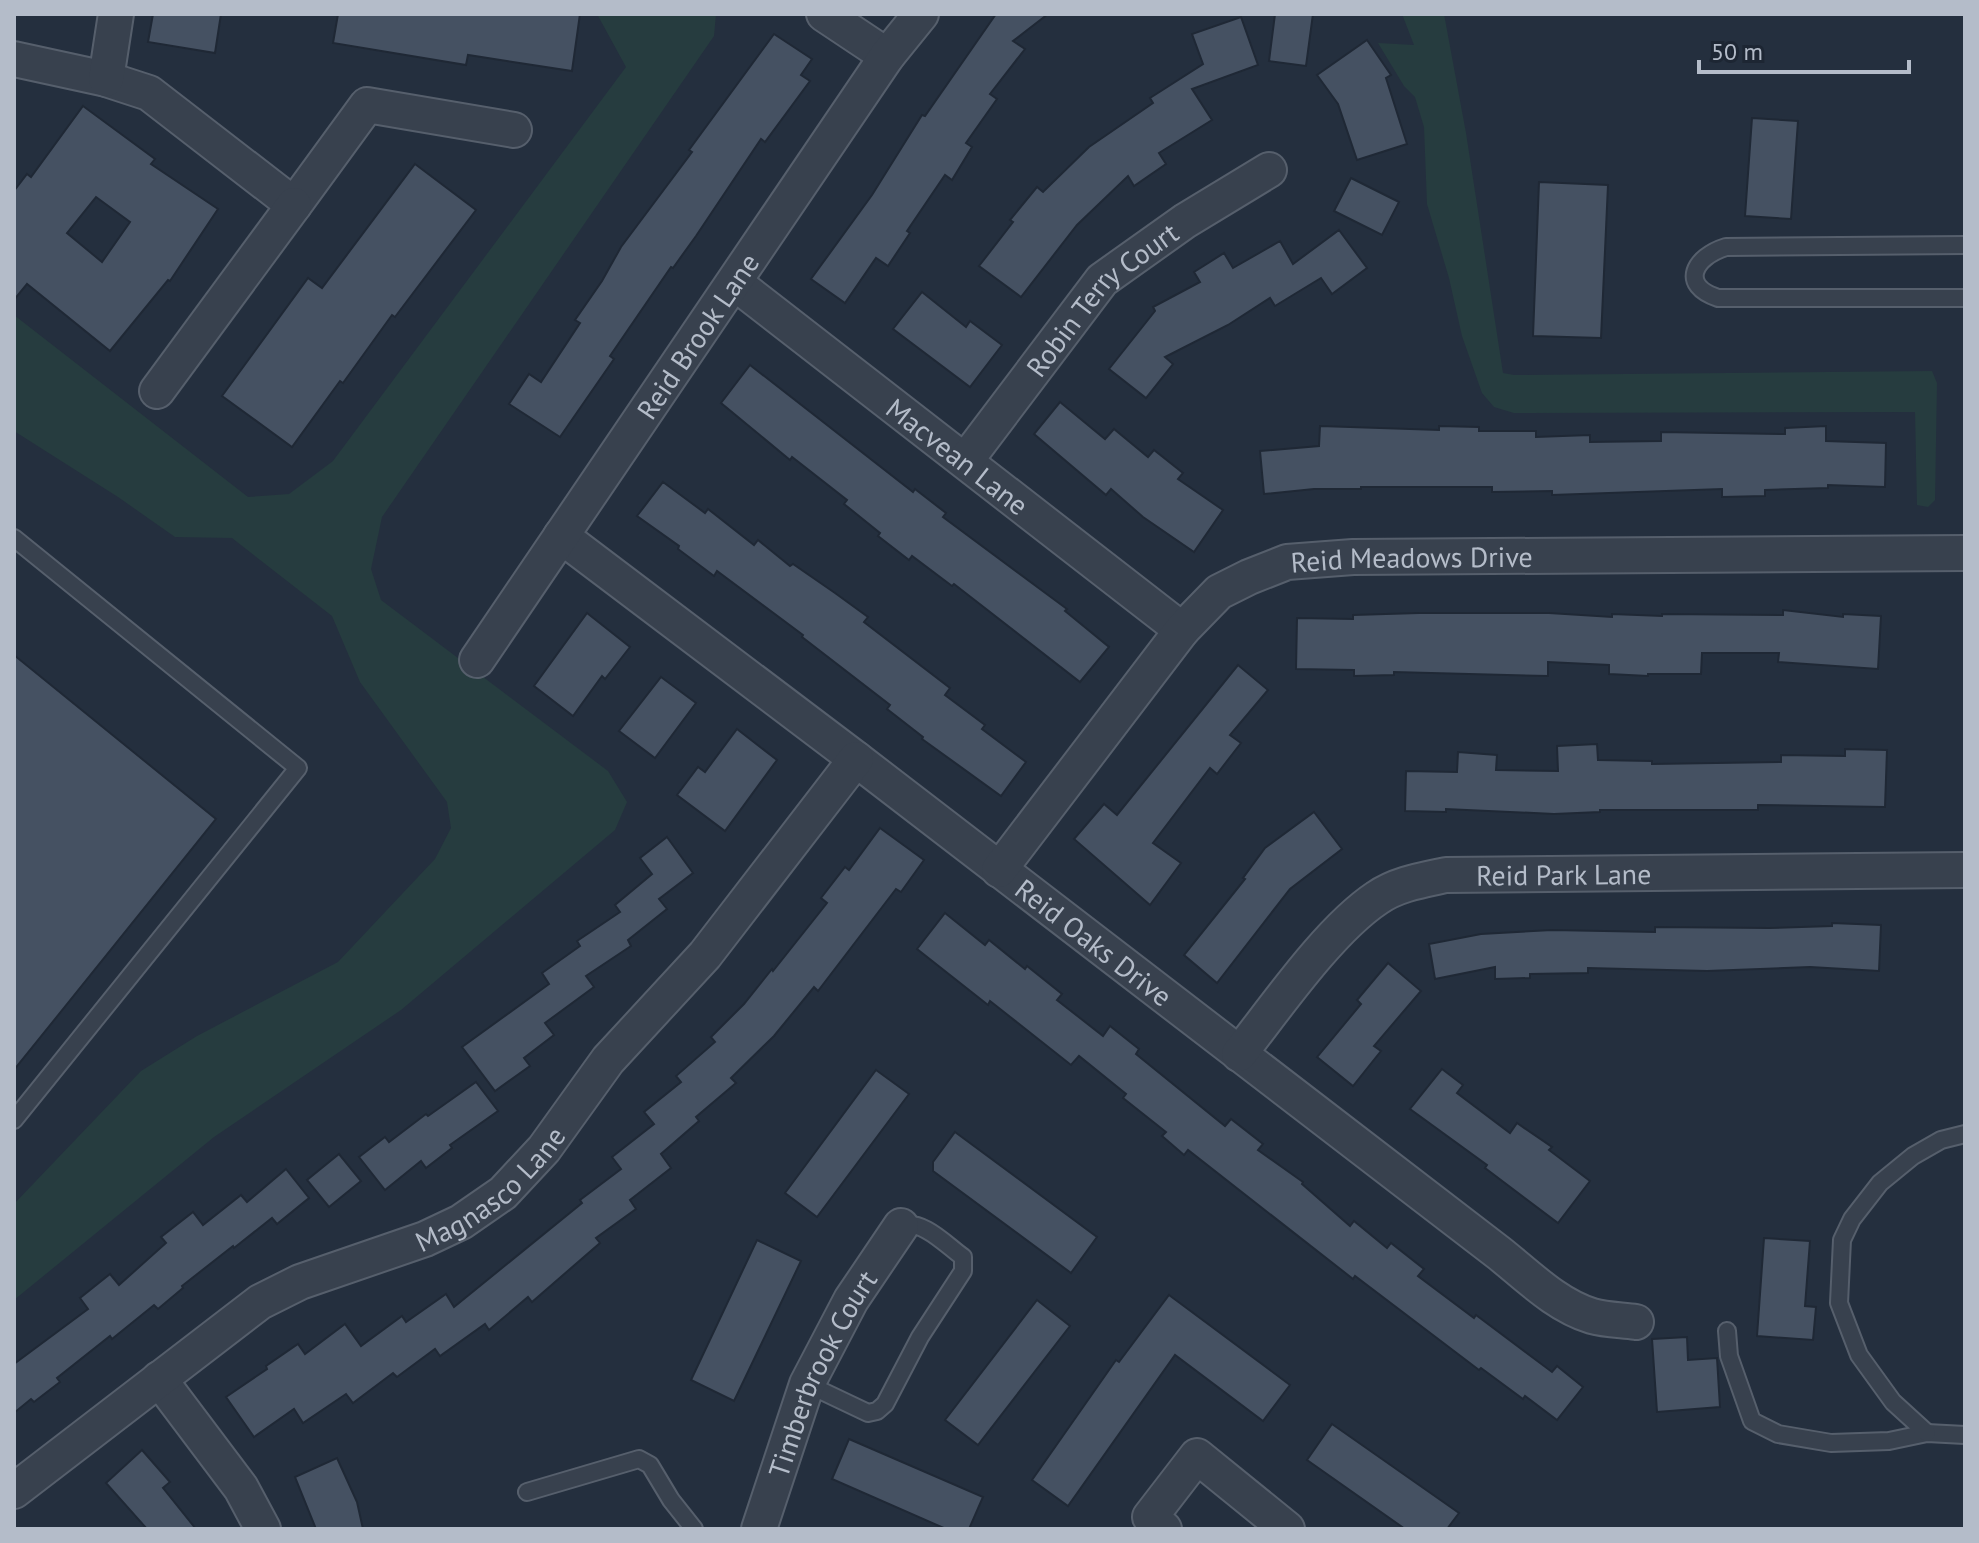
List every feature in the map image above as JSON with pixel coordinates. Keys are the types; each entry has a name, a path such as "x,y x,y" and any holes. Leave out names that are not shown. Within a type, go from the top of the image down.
{"street":[{"path":"106,79 116,14"},
{"path":"824,14 887,56"},
{"name":"Reid Brook Lane","path":"477,660 887,56 921,14"},
{"path":"14,59 106,79 149,93 294,205"},
{"path":"157,391 367,105 514,130"},
{"name":"Robin Terry Court","path":"966,460 1102,280 1185,221 1269,170"},
{"name":"Macvean Lane","path":"735,283 1182,630"},
{"name":"Reid Oaks Drive","path":"561,536 856,759 1548,1293 1571,1308 1595,1317 1636,1322"},
{"name":"Reid Meadows Drive","path":"999,870 1182,630 1219,592 1287,562 1353,557 1965,553"},
{"name":"Magnasco Lane","path":"14,1491 260,1302 300,1282 425,1239 461,1222 503,1193 544,1149 608,1060 705,955 856,759"},
{"name":"Reid Park Lane","path":"1239,1054 1322,950 1353,917 1378,897 1410,883 1446,875 1965,870"},
{"name":"Timberbrook Court","path":"759,1529 807,1384 851,1300 901,1226"},
{"path":"159,1379 241,1488 263,1529"},
{"path":"1164,1529 1150,1517 1197,1456 1287,1529"}],"lane":[{"path":"1965,245 1726,247 1705,256 1695,271 1695,279 1705,294 1731,299 1965,298"},
{"path":"14,538 298,768 14,1120"},
{"path":"1927,1433 1893,1402 1859,1355 1839,1303 1842,1240 1852,1219 1880,1183 1920,1152 1941,1140 1965,1134"},
{"path":"807,1384 868,1413 877,1411 885,1404 920,1337 963,1271 965,1263 963,1257 919,1225 901,1226"},
{"path":"1727,1331 1729,1356 1752,1421 1778,1434 1831,1443 1889,1441 1927,1433 1965,1435"},
{"path":"527,1492 639,1459 650,1465 671,1500 694,1529"}],"green space":[{"path":"597,14 716,14 714,36 382,517 371,569 381,600 608,771 627,802 615,830 401,1010 214,1137 14,1300 14,1204 141,1071 197,1036 338,962 435,859 451,828 447,802 360,682 332,616 232,538 175,537 14,431 14,315 248,497 289,494 333,461 626,67"},
{"path":"1402,14 1444,14 1466,133 1503,373 1932,371 1937,383 1935,500 1928,507 1917,505 1915,412 1514,413 1494,407 1482,393 1462,336 1427,204 1424,127 1415,97 1404,86 1378,43 1414,45"}],"building":[{"path":"153,14 221,14 215,53 148,42"},
{"path":"338,14 580,14 572,71 468,55 466,65 333,43"},
{"path":"996,14 1048,14 1013,41 1025,49 990,94 997,99 966,143 972,147 952,180 945,175 907,231 910,233 888,266 876,258 845,303 811,279 872,195 922,115 925,116"},
{"path":"1275,14 1313,14 1306,66 1269,61"},
{"path":"1241,17 1258,65 1192,89 1212,120 1159,153 1166,164 1134,186 1128,176 1077,225 1021,297 979,266 1037,187 1043,192 1089,147 1153,103 1150,98 1203,64 1192,34"},
{"path":"774,34 812,59 801,75 810,81 765,142 761,139 696,236 671,267 610,356 614,359 560,437 509,404 529,374 541,382 580,323 575,320 621,247"},
{"path":"1367,40 1391,75 1386,78 1407,144 1357,160 1338,104 1317,75"},
{"path":"83,106 155,159 151,164 218,209 170,281 110,351 27,284 14,300 14,191 27,174 31,177","holes":["96,197 130,222 102,262 67,233"]},
{"path":"1752,118 1798,121 1791,219 1745,216"},
{"path":"415,164 476,210 395,317 392,315 343,383 340,381 292,447 222,396 308,278 322,288"},
{"path":"1351,178 1399,202 1382,235 1334,211"},
{"path":"1539,182 1608,185 1601,338 1533,336"},
{"path":"1339,230 1367,268 1332,294 1321,278 1275,306 1270,298 1228,325 1165,357 1173,364 1146,398 1109,369 1155,311 1153,307 1200,282 1194,272 1224,253 1233,268 1280,241 1293,264"},
{"path":"922,292 966,327 970,321 1002,345 970,387 893,329"},
{"path":"750,365 913,492 915,489 946,513 943,517 1067,609 1065,611 1109,647 1080,682 954,584 952,586 912,556 909,560 878,536 880,533 844,504 847,500 792,457 790,460 721,403"},
{"path":"1060,402 1105,439 1114,429 1148,457 1154,450 1183,473 1178,479 1223,510 1194,552 1143,517 1111,489 1106,495 1034,434"},
{"path":"1320,426 1439,430 1439,426 1479,427 1479,431 1536,431 1536,437 1590,435 1590,442 1661,441 1661,432 1785,434 1785,428 1826,426 1826,441 1886,443 1885,487 1828,485 1828,488 1765,490 1765,496 1722,497 1722,489 1552,495 1552,491 1492,492 1492,487 1361,487 1264,494 1260,451 1319,446"},
{"path":"663,482 705,513 708,509 754,545 758,540 790,566 793,564 835,593 868,617 864,622 950,688 945,695 985,725 982,729 1026,762 1001,796 922,739 887,709 890,705 803,635 717,571 714,576 637,516"},
{"path":"1783,610 1843,617 1843,614 1881,616 1878,669 1778,662 1779,653 1702,653 1701,674 1609,674 1609,665 1548,662 1548,676 1394,672 1394,675 1354,676 1354,670 1296,669 1297,618 1353,619 1353,615 1419,613 1549,613 1612,617 1612,614 1783,615"},
{"path":"587,613 630,647 605,679 602,676 573,716 534,686"},
{"path":"14,655 216,819 14,1070"},
{"path":"1238,665 1268,690 1230,735 1241,743 1217,774 1210,768 1153,843 1181,863 1150,905 1074,839 1104,804 1117,815"},
{"path":"661,677 696,703 655,758 619,731"},
{"path":"737,729 777,760 725,831 677,795 698,767 705,772"},
{"path":"1597,744 1598,760 1652,761 1652,764 1781,762 1781,755 1845,756 1845,749 1887,750 1885,807 1758,805 1758,810 1600,810 1554,814 1446,809 1446,812 1405,811 1406,771 1457,772 1458,752 1497,755 1496,770 1558,771 1557,746"},
{"path":"1314,812 1342,849 1290,889 1217,983 1184,955 1245,879 1265,848"},
{"path":"880,828 924,860 901,892 896,889 818,991 814,987 774,1036 731,1078 736,1083 696,1117 699,1121 661,1154 671,1168 630,1200 636,1209 596,1238 600,1243 532,1302 528,1297 489,1330 485,1324 440,1356 435,1349 397,1377 393,1373 353,1403 346,1394 303,1423 294,1409 254,1437 226,1397 267,1369 266,1366 298,1344 305,1354 345,1324 361,1346 402,1316 406,1322 446,1294 454,1307 621,1169 612,1157 654,1124 644,1112 681,1082 676,1076 715,1042 711,1037 773,971 827,903 821,898 845,867 849,870"},
{"path":"667,837 693,873 659,899 667,909 628,940 631,946 586,976 594,987 545,1023 554,1035 524,1058 530,1066 495,1091 462,1047 549,984 542,973 580,946 577,941 620,912 615,905 652,874 640,858"},
{"path":"945,913 985,945 989,940 1025,969 1027,966 1062,994 1057,1000 1103,1036 1110,1026 1139,1049 1136,1054 1225,1126 1231,1119 1263,1144 1258,1150 1303,1182 1350,1226 1354,1221 1387,1248 1391,1243 1424,1269 1418,1276 1474,1318 1476,1315 1552,1372 1557,1366 1583,1387 1557,1420 1525,1396 1523,1399 1481,1368 1479,1370 1355,1276 1353,1279 1188,1150 1184,1155 1162,1136 1166,1132 1123,1098 1126,1094 1079,1056 1071,1065 917,949"},
{"path":"1832,923 1881,925 1879,971 1810,967 1707,971 1588,968 1588,973 1530,974 1530,978 1495,979 1495,967 1435,979 1429,944 1481,934 1552,930 1655,932 1655,927 1769,928 1832,926"},
{"path":"1388,963 1421,991 1374,1046 1381,1051 1353,1086 1317,1057 1361,1004 1357,1000"},
{"path":"1442,1069 1463,1085 1457,1093 1510,1133 1517,1123 1552,1147 1549,1150 1590,1181 1558,1223 1485,1168 1487,1165 1410,1109"},
{"path":"876,1070 909,1094 817,1217 785,1193"},
{"path":"476,1082 498,1111 450,1145 452,1148 426,1168 421,1161 385,1190 359,1157 385,1137 389,1142"},
{"path":"955,1132 1097,1237 1071,1273 933,1171 933,1162"},
{"path":"339,1154 361,1181 329,1207 307,1180"},
{"path":"286,1169 309,1198 277,1224 272,1218 233,1246 158,1309 154,1305 112,1339 110,1336 57,1378 60,1382 14,1413 14,1364 88,1309 80,1298 110,1274 119,1285 166,1243 161,1237 193,1212 203,1225 241,1195 247,1202"},
{"path":"1764,1238 1810,1241 1805,1306 1816,1307 1813,1340 1757,1336"},
{"path":"757,1240 801,1261 734,1401 691,1380"},
{"path":"1169,1295 1290,1385 1263,1421 1175,1355 1068,1506 1032,1480 1116,1360 1119,1362"},
{"path":"1037,1300 1070,1326 978,1445 945,1420"},
{"path":"1687,1337 1688,1360 1717,1358 1720,1407 1657,1412 1652,1339"},
{"path":"1332,1424 1459,1513 1447,1529 1405,1529 1307,1460"},
{"path":"849,1439 983,1497 969,1529 946,1529 832,1479"},
{"path":"142,1450 170,1482 163,1488 196,1529 147,1529 106,1483"},
{"path":"337,1458 357,1502 363,1529 316,1529 295,1477"}]}
